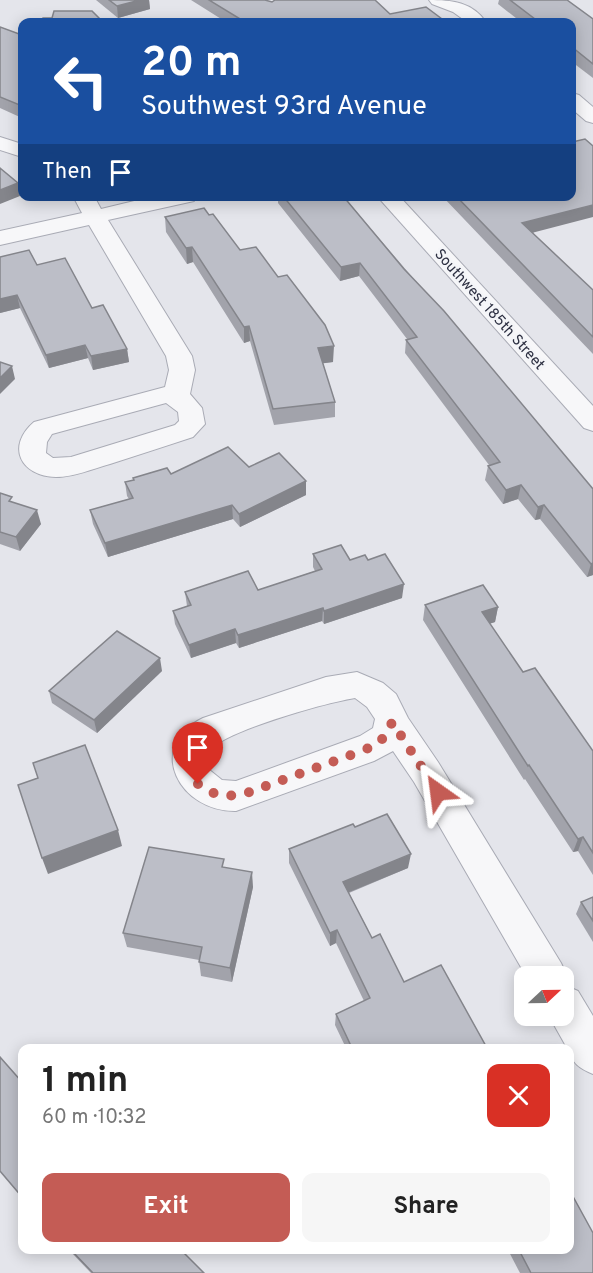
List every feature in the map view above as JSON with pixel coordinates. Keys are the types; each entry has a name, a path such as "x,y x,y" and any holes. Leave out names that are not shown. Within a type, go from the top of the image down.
{"street":[{"path":"438,0 459,8 472,18"},
{"path":"0,143 18,150"},
{"path":"86,201 179,356 182,369 176,397"},
{"path":"0,237 165,201"},
{"name":"Southwest 185th Street","path":"392,201 593,422"},
{"path":"166,395 176,397 185,402 193,416 192,424 184,431 72,466 60,468 43,465 33,458 31,445 33,435 43,428 150,398 166,395"},
{"path":"392,722 387,735 379,743 362,751 233,796 208,792 198,784 191,769 190,756 193,744 215,728 334,688 357,685 377,694 541,966"},
{"path":"574,1022 593,1054"}],"building":[{"path":"109,0 140,0 117,6"},
{"path":"209,0 272,2 275,0 375,0 390,14 426,7 441,18 238,18"},
{"path":"510,0 567,0 593,19 593,64 576,50 576,18 534,18"},
{"path":"54,11 92,11 99,18 52,18"},
{"path":"0,27 18,34 18,104 0,97"},
{"path":"585,139 593,146 593,205 522,223 593,290 593,337 461,201 576,201 576,141"},
{"path":"0,168 18,183 0,190"},
{"path":"287,201 347,201 404,269 444,311 593,489 593,563 591,564 544,505 538,507 521,485 506,490 488,466 500,462 406,340 417,337 360,263 341,267"},
{"path":"204,208 209,215 213,214 240,250 256,247 278,277 287,275 325,325 334,346 318,348 335,402 273,409 249,326 244,327 192,247 186,248 165,217"},
{"path":"29,250 37,265 65,258 92,308 103,305 127,349 91,356 85,345 46,355 17,295 0,299 0,257"},
{"path":"0,362 12,366 0,378"},
{"path":"228,447 249,467 279,453 306,481 239,514 232,505 105,543 90,510 133,498 125,482 167,468 171,474"},
{"path":"0,493 12,497 9,501 37,510 16,537 0,532"},
{"path":"341,545 350,560 365,555 368,560 385,554 404,584 324,611 323,608 238,635 235,629 189,645 173,611 191,605 185,592 248,571 258,590 322,569 313,554"},
{"path":"483,585 498,607 482,612 523,672 535,668 593,751 593,853 583,837 578,839 528,766 425,605"},
{"path":"117,631 160,658 94,720 49,691"},
{"path":"85,745 118,830 42,858 18,785 38,778 33,763"},
{"path":"387,814 411,854 343,882 372,938 380,934 404,982 441,965 485,1044 350,1044 336,1014 370,998 337,930 330,933 289,849 353,824 355,827"},
{"path":"149,847 224,859 222,867 252,872 230,968 199,962 202,947 123,933"},
{"path":"593,897 593,921 581,902"},
{"path":"0,1057 18,1077 18,1192 0,1171"},
{"path":"574,1198 593,1233 593,1273 531,1273 521,1254 574,1254"},
{"path":"75,1254 185,1254 204,1273 93,1273"}],"route":[{"path":"198,784 208,792 222,796 247,793 379,743 387,735 392,722 438,792"}]}
